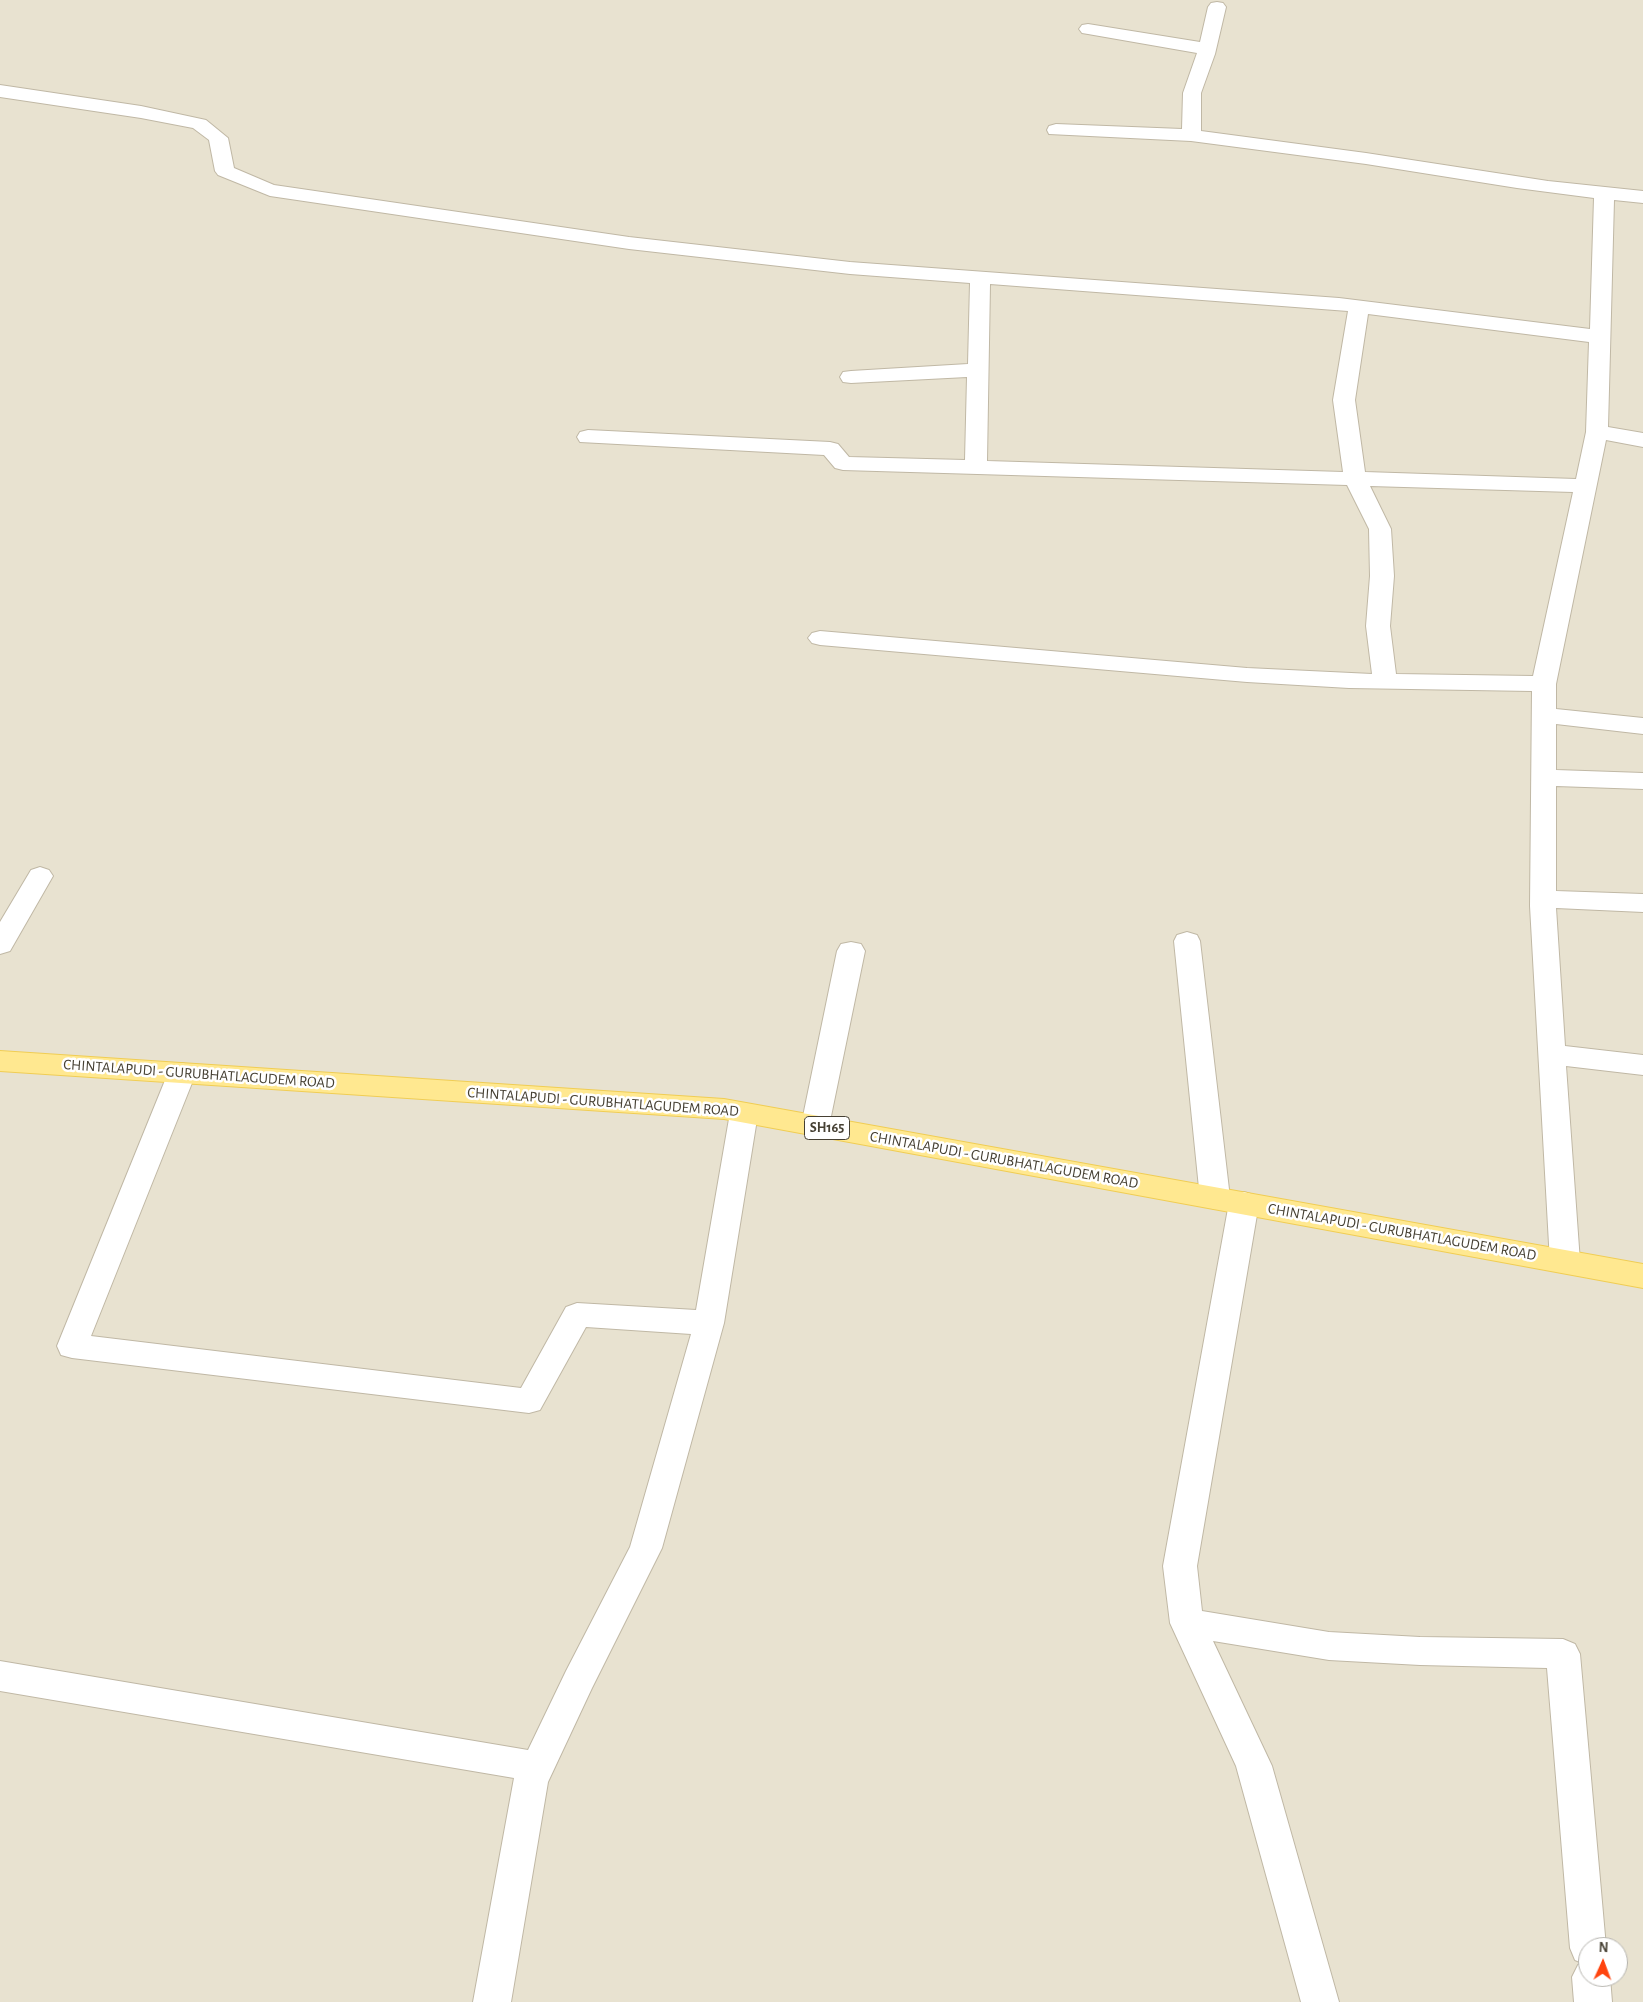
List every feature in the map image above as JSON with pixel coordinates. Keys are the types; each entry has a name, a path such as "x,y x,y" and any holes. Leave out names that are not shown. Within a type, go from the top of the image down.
{"main road":[{"name":"CHINTALAPUDI - GURUBHATLAGUDEM ROAD","path":"0,1061 724,1109 1643,1276"}],"street":[{"path":"1191,135 1192,93 1207,49 1217,8"},
{"path":"1088,29 1207,49"},
{"path":"0,91 141,112 199,124 218,138 225,171 270,190 630,243 850,268 1359,307 1600,336"},
{"path":"1056,130 1191,135 1389,162 1487,179 1643,197"},
{"path":"1566,1262 1543,898 1544,684 1597,432 1604,194"},
{"path":"976,467 980,277"},
{"path":"1359,307 1344,400 1355,478 1380,529 1382,576 1378,626 1385,682"},
{"path":"851,377 978,370"},
{"path":"1597,432 1643,440"},
{"path":"588,437 830,449 843,463 1586,486"},
{"path":"820,638 1348,682 1544,684"},
{"path":"1544,715 1643,726"},
{"path":"1544,778 1643,781"},
{"path":"0,945 40,876"},
{"path":"1543,898 1643,903"},
{"path":"1187,941 1229,1201 1180,1566 1187,1623 1254,1766 1320,2002"},
{"path":"815,1126 851,951"},
{"path":"1552,1055 1643,1065"},
{"path":"182,1073 72,1346 529,1401 577,1315 709,1323"},
{"path":"492,2002 530,1782 578,1681 646,1548 709,1323 744,1113"},
{"path":"1187,1623 1329,1646 1420,1651 1563,1654 1587,1937"},
{"path":"0,1676 538,1768"},
{"path":"1592,1987 1593,2002"}],"shaded area":[{"path":"0,0 1643,0 1643,2002 0,2002"}]}
